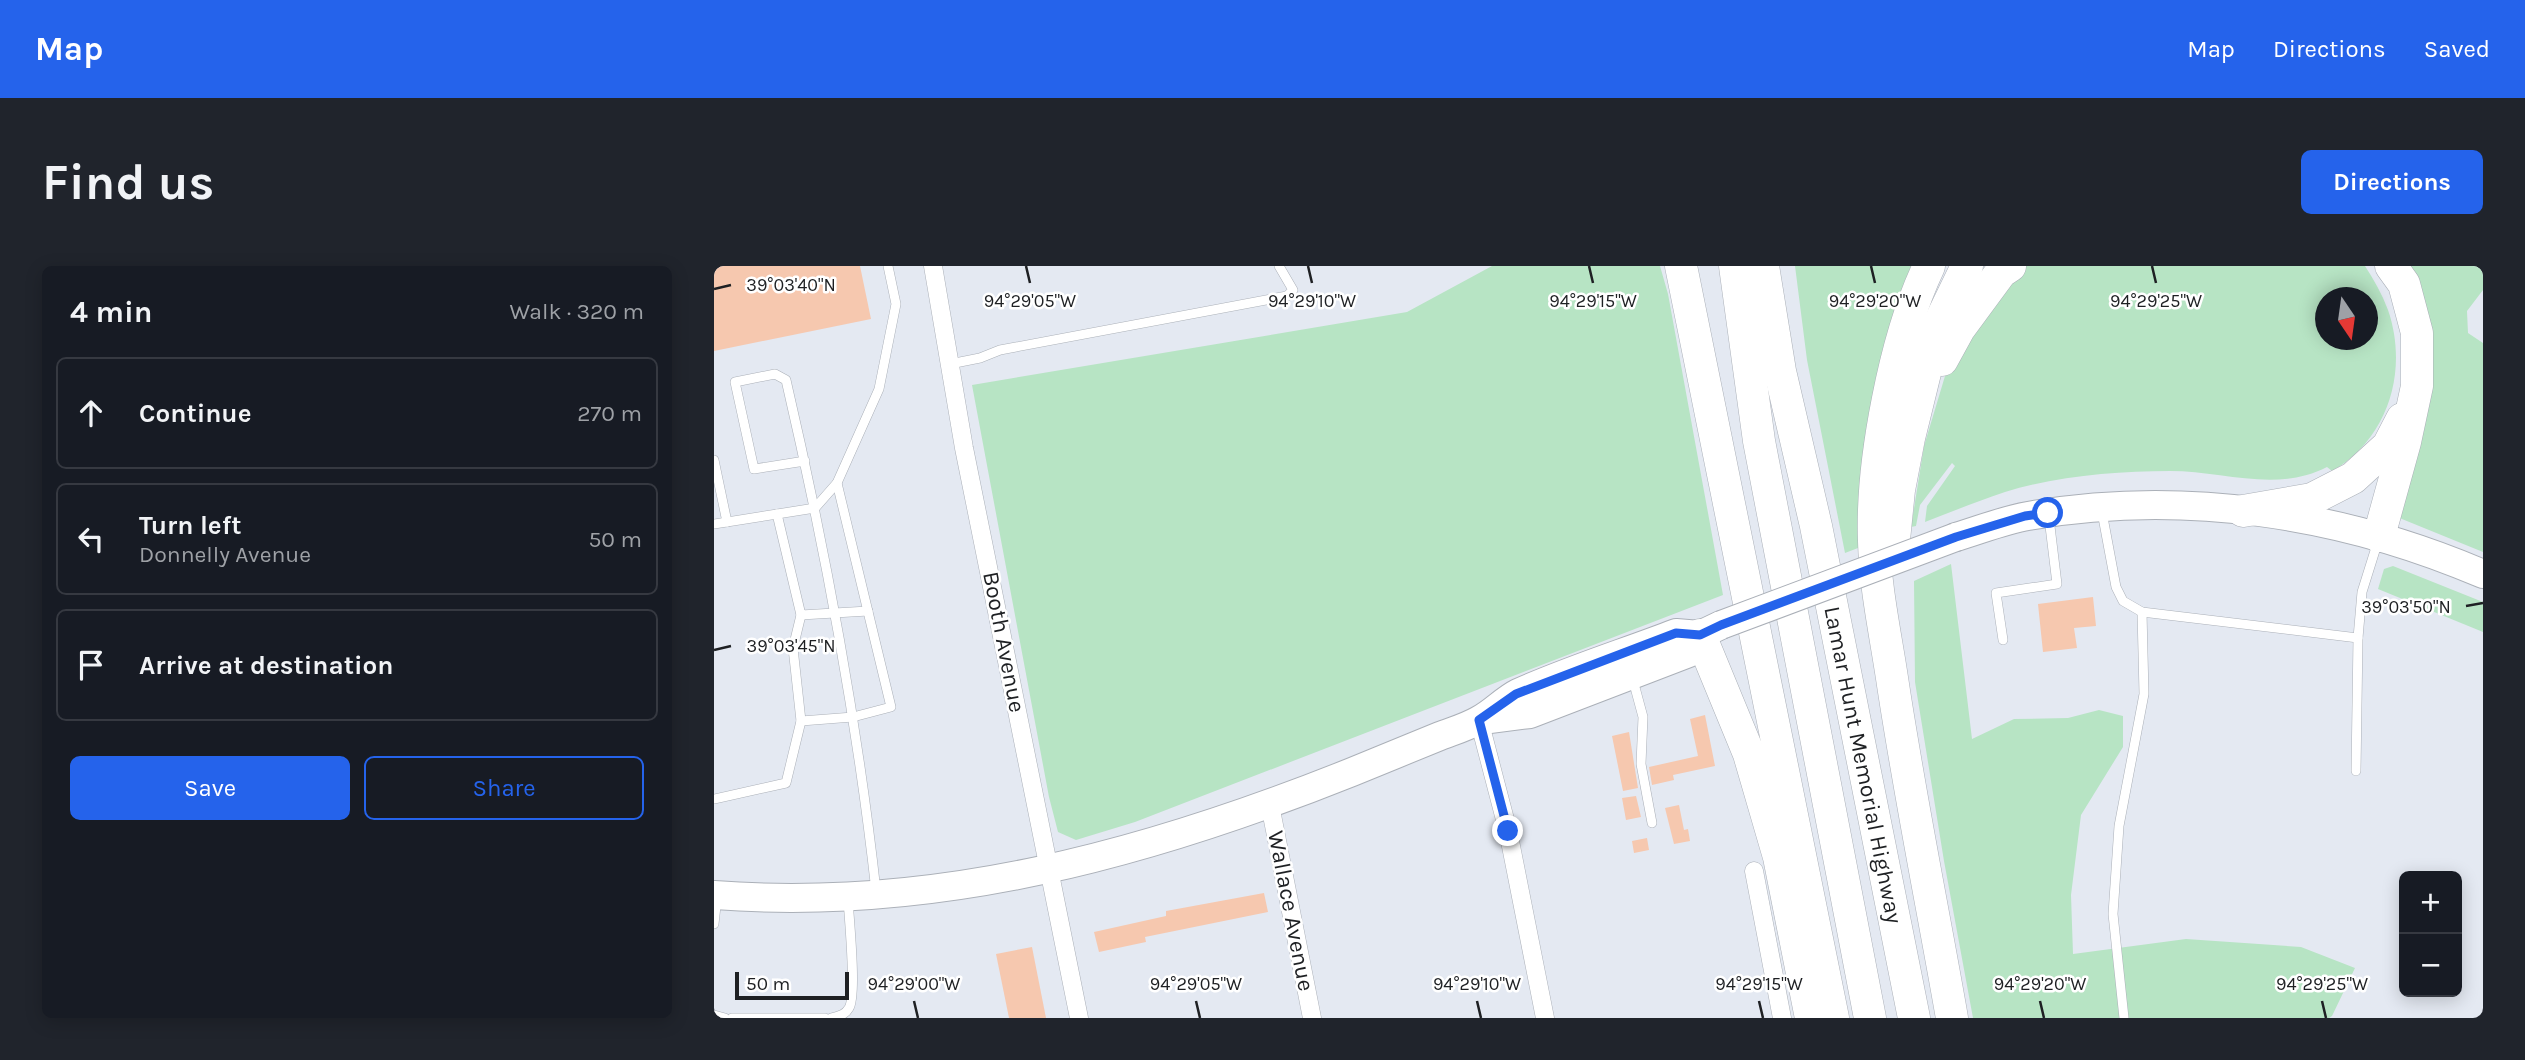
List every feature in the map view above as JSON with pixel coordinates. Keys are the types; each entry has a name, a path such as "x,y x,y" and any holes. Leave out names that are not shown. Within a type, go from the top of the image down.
{"highway":[{"path":"1681,266 1785,769 1833,1018"},
{"name":"Lamar Hunt Memorial Highway","path":"1735,266 1759,441 1870,1018"},
{"name":"Lamar Hunt Memorial Highway","path":"1763,266 1780,371 1816,526 1914,1018"},
{"path":"1929,266 1909,319 1894,374 1875,489 1874,540 1878,592 1896,710 1952,1018"},
{"path":"1896,710 1889,585 1899,491 1935,332 1951,294 1967,266"},
{"path":"1917,408 1959,329 2001,272 2010,266"},
{"path":"2379,536 2405,442 2417,386 2417,333 2404,284 2390,266"},
{"path":"2243,511 2312,499 2353,478 2388,446 2417,386"},
{"path":"1711,630 1780,857 1811,1018"}],"main road":[{"path":"716,895 776,900 848,898 958,886 1050,870 1186,834 1270,805 1479,720 1516,694 1676,633 1711,630 1956,537 2025,516 2101,506 2167,504 2319,520 2379,536 2483,574"},
{"path":"1479,720 1530,714 1689,653 1711,630"}],"street":[{"name":"Booth Avenue","path":"934,266 964,448 1079,1018"},
{"path":"1479,720 1508,831 1545,1018"},
{"name":"Wallace Avenue","path":"1270,805 1312,1018"},
{"path":"1754,871 1782,1018"}],"lane":[{"path":"714,524 815,508 837,483 879,389 897,304 888,266"},
{"path":"950,364 980,358 1000,350 1287,296 1293,290 1279,266"},
{"path":"805,461 754,469 735,382 775,374 786,380 805,461 815,508 853,717 877,896"},
{"path":"714,460 727,522"},
{"path":"801,721 853,717 891,707 837,483"},
{"path":"2101,506 2116,587 2123,601 2142,612 2358,638"},
{"path":"2003,640 1996,593 2057,584 2048,513"},
{"path":"714,799 786,783 801,721 793,648 801,615 777,514"},
{"path":"2356,771 2358,638 2362,592 2379,536"},
{"path":"801,615 868,611"},
{"path":"2124,1018 2113,914 2119,826 2144,694 2142,612"},
{"path":"1632,675 1643,717 1641,764 1652,823"},
{"path":"714,924 716,895"},
{"path":"831,1018 842,1016 850,1006 852,986 848,898"},
{"path":"714,1015 725,1018"},
{"path":"732,1018 825,1018"}],"green space":[{"path":"1492,266 1660,266 1668,294 1723,595 1135,822 1076,840 1058,832 1049,797 972,385 1407,312"},
{"path":"1795,266 1915,266 1862,492 1858,548 1845,553 1807,360"},
{"path":"2025,266 2365,266 2378,287 2388,310 2396,356 2389,401 2380,422 2367,441 2332,471 2327,467 2308,475 2269,480 2170,471 2087,476 2045,482 2005,492 1925,522 1927,506 1955,466 1952,463 1920,505 1916,526 1911,527 1924,446 1945,376 1960,349"},
{"path":"2404,266 2483,266 2483,290 2467,311 2468,333 2483,343 2483,552 2397,517 2426,395"},
{"path":"1951,564 1972,739 2014,719 2068,718 2099,710 2123,716 2123,747 2081,815 2071,895 2073,954 2186,939 2301,947 2355,968 2332,1016 1973,1018 1915,682 1914,581"},
{"path":"2393,566 2483,602 2483,632 2378,589 2384,569"}],"building":[{"path":"714,266 860,266 871,319 714,351"},
{"path":"2093,597 2096,626 2074,628 2077,648 2043,652 2038,604"},
{"path":"1705,715 1715,766 1673,775 1674,780 1652,785 1649,767 1698,756 1690,719"},
{"path":"1629,732 1638,788 1623,791 1612,736"},
{"path":"1636,796 1641,817 1626,820 1622,798"},
{"path":"1679,805 1684,830 1688,829 1690,841 1674,844 1665,808"},
{"path":"1647,838 1649,850 1634,853 1632,841"},
{"path":"1264,893 1268,912 1145,937 1146,942 1099,952 1094,932 1166,916 1166,911"},
{"path":"1032,947 1046,1018 1009,1018 996,954"}],"route":[{"path":"1508,831 1479,720 1516,694 1676,633 1700,635 1956,537 2025,516 2048,513"}]}
